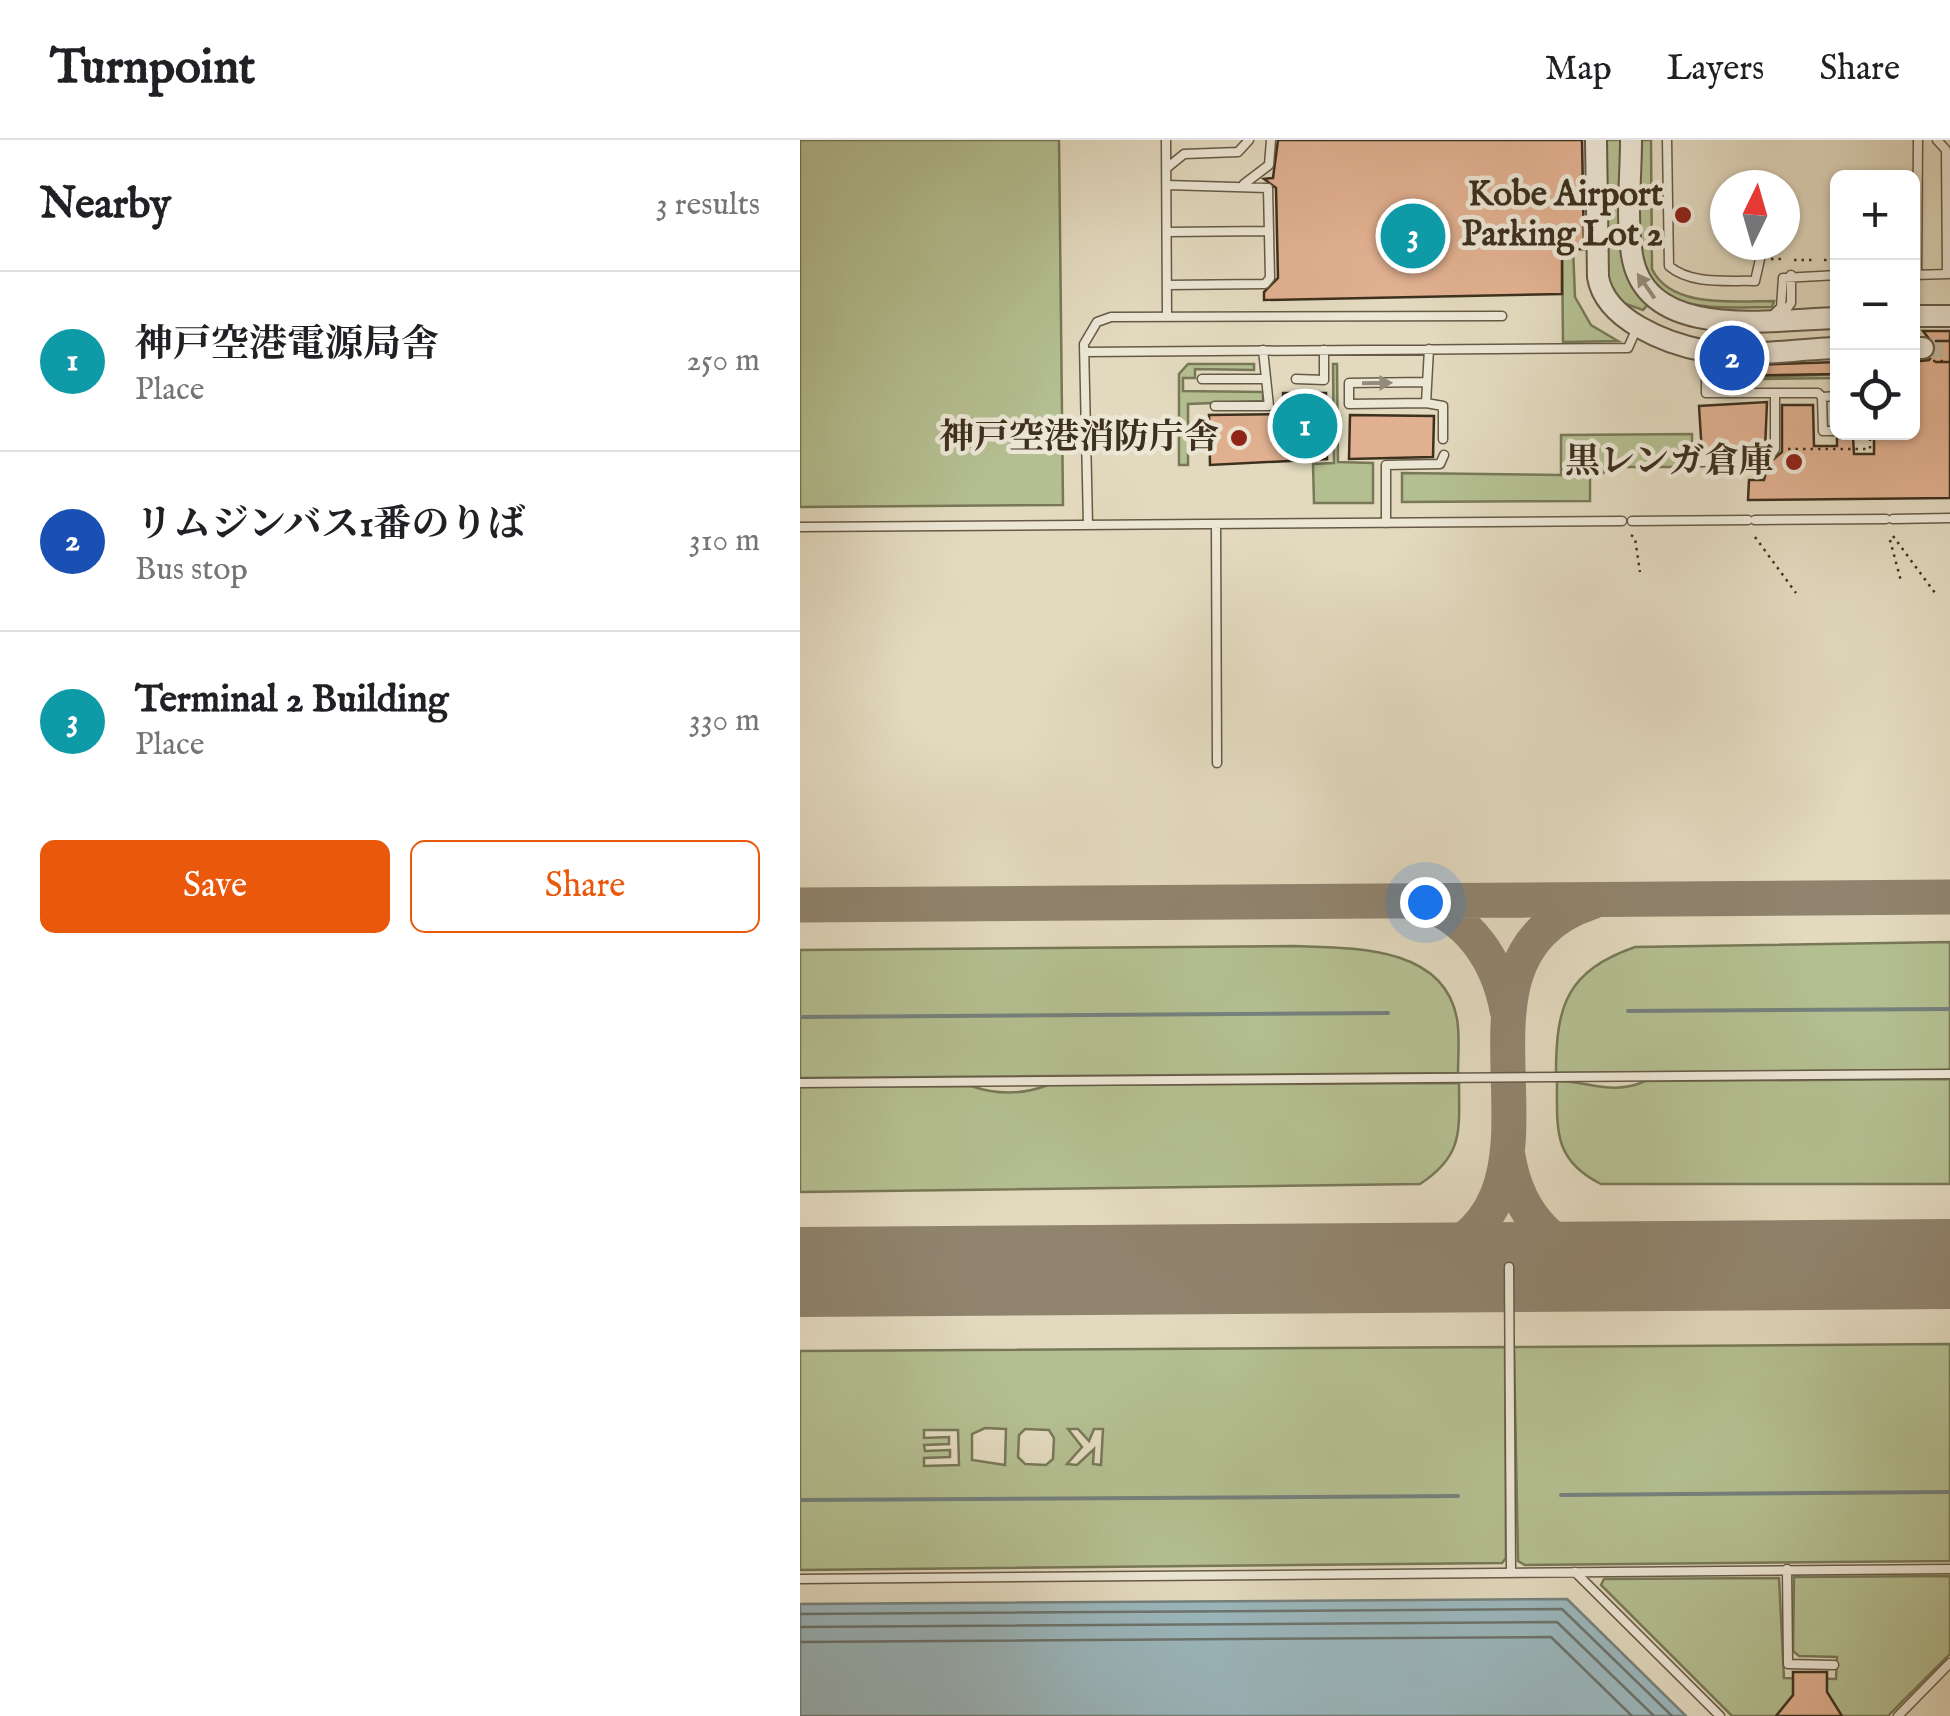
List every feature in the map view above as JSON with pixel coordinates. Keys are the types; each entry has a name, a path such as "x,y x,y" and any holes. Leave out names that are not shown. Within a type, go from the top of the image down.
{"street":[{"path":"1596,140 1600,286 1610,307 1644,328 1706,351 1830,348"},
{"path":"1631,140 1632,254 1645,290 1676,312 1737,319 1830,318"},
{"path":"1920,316 1950,316"},
{"path":"1644,328 1708,329 1737,319"}],"lane":[{"path":"1166,140 1168,317"},
{"path":"1167,171 1178,156 1238,152 1249,140"},
{"path":"1244,184 1269,165 1270,140"},
{"path":"1667,140 1670,266 1681,275 1701,279 1755,281 1760,278 1760,260"},
{"path":"1915,260 1918,140"},
{"path":"1920,275 1948,274 1946,150 1937,140"},
{"path":"1167,185 1244,184 1268,188 1269,231 1268,283 1167,284"},
{"path":"1167,232 1269,231"},
{"path":"1771,319 1791,303 1791,274 1830,275"},
{"path":"1088,525 1084,352 1088,330 1102,319 1502,316"},
{"path":"1084,352 1429,349 1461,354 1628,348 1644,328"},
{"path":"1426,403 1429,349"},
{"path":"1262,350 1262,379"},
{"path":"1296,379 1324,380 1324,350"},
{"path":"1706,351 1706,393 1830,396"},
{"path":"1202,379 1269,382 1269,406 1215,406"},
{"path":"1425,382 1349,383 1349,404 1443,406 1444,439"},
{"path":"1700,462 1763,460 1775,449 1775,393"},
{"path":"1822,397 1823,431 1830,431"},
{"path":"1386,523 1386,465 1440,464 1444,455"},
{"path":"800,527 1950,518"},
{"path":"1216,524 1216,764"},
{"path":"800,1083 1950,1074"},
{"path":"1509,1267 1510,1573"},
{"path":"1786,1569 1788,1664 1834,1665"},
{"path":"800,1579 1950,1569"},
{"path":"1575,1572 1720,1716"},
{"path":"1898,1716 1950,1663"}],"path":[{"path":"1800,260 1816,260"},
{"path":"1824,260 1830,260"},
{"path":"1926,353 1948,358"},
{"path":"1775,449 1870,449 1870,440"},
{"path":"1631,536 1636,538 1640,572"},
{"path":"1755,537 1796,593"},
{"path":"1901,580 1892,538 1934,593"}],"green space":[{"path":"800,140 1059,140 1063,505 800,507"},
{"path":"1602,140 1624,140 1649,303 1643,310 1623,303 1606,281"},
{"path":"1642,140 1651,140 1652,269 1661,282 1689,297 1774,301 1772,307 1695,305 1672,298 1657,286 1646,270 1638,227"},
{"path":"1561,146 1569,151 1575,297 1591,325 1618,341 1563,342"},
{"path":"1188,364 1254,364 1254,370 1195,369 1195,378 1183,378 1183,391 1263,392 1263,401 1188,404 1188,465 1179,465 1179,374"},
{"path":"1333,364 1337,364 1338,462 1373,463 1373,503 1314,503 1313,464 1334,463"},
{"path":"1830,374 1830,378 1755,379 1754,384 1718,384 1713,379"},
{"path":"1692,434 1692,467 1610,467 1602,474 1590,475 1590,501 1402,502 1402,473 1561,475 1561,435"},
{"path":"1950,942 1950,1070 1556,1073 1559,1028 1570,994 1594,967 1635,947"},
{"path":"1295,946 1367,950 1415,964 1434,977 1449,995 1457,1019 1458,1073 800,1078 800,950"},
{"path":"1950,1079 1950,1184 1601,1184 1574,1165 1558,1129 1557,1081 1612,1088 1645,1081"},
{"path":"1459,1083 1458,1128 1452,1152 1420,1184 800,1192 800,1087 971,1086 1010,1093 1048,1085"},
{"path":"1950,1344 1950,1561 1525,1565 1518,1561 1514,1347"},
{"path":"1505,1347 1506,1558 1502,1563 800,1570 800,1351","holes":["985,1428 1006,1429 1005,1465 972,1460 972,1434","1025,1429 1049,1430 1054,1438 1053,1459 1046,1465 1025,1464 1018,1457 1019,1435","1068,1429 1078,1429 1089,1441 1094,1429 1103,1429 1101,1465 1093,1464 1094,1449 1077,1465 1067,1464 1082,1447","924,1430 958,1430 959,1465 924,1466 924,1458 950,1457 950,1450 925,1451 924,1445 949,1444 949,1437 924,1438"]},
{"path":"1950,1576 1950,1654 1888,1716 1732,1716 1601,1585 1604,1579 1779,1578 1784,1678 1836,1679 1837,1657 1799,1656 1793,1651 1794,1577"}],"water":[{"path":"1567,1599 1686,1716 800,1716 800,1604"}],"building":[{"path":"1278,140 1582,140 1584,249 1562,250 1562,294 1264,300 1264,292 1278,278 1276,188 1264,179 1273,178"},
{"path":"1923,331 1950,331 1950,498 1748,500 1749,480 1764,480 1768,464 1782,452 1782,405 1813,405 1814,446 1837,446 1837,440 1853,440 1854,454 1874,454 1874,440 1920,440 1920,361 1929,360 1937,349"},
{"path":"1830,362 1830,374 1716,376 1716,366"},
{"path":"1283,393 1326,393 1327,459 1210,465 1209,415 1283,414"},
{"path":"1767,402 1765,450 1702,454 1699,406"},
{"path":"1350,415 1434,416 1433,457 1349,459"},
{"path":"1793,1672 1827,1672 1827,1692 1842,1716 1776,1716 1793,1695"}],"waterway":[{"path":"1628,1011 1950,1009"},
{"path":"800,1017 1388,1013"},
{"path":"1561,1495 1950,1492"},
{"path":"800,1500 1458,1496"}],"taxiway":[{"path":"800,905 1950,897"},
{"path":"1419,902 1453,918 1478,943 1496,974 1507,1010"},
{"path":"1396,1268 1461,1242 1495,1200 1508,1148 1508,1033 1515,979 1540,934 1592,902"},
{"path":"1508,1156 1521,1198 1544,1231 1576,1254 1618,1267"}],"runway":[{"path":"800,1272 1950,1264"}],"tunnel":[{"path":"1923,348 1950,348"}],"tram line":[{"path":"1936,341 1950,341"},
{"path":"1936,362 1950,362"}],"place":[{"name":"Kobe Airport Parking Lot 2","path":"1683,215"},
{"name":"Terminal 2 Building","path":"1413,236"},
{"name":"リムジンバス1番のりば","path":"1732,358"},
{"name":"神戸空港電源局舎","path":"1305,426"},
{"name":"神戸空港消防庁舎","path":"1239,438"},
{"name":"黒レンガ倉庫","path":"1794,462"}]}
